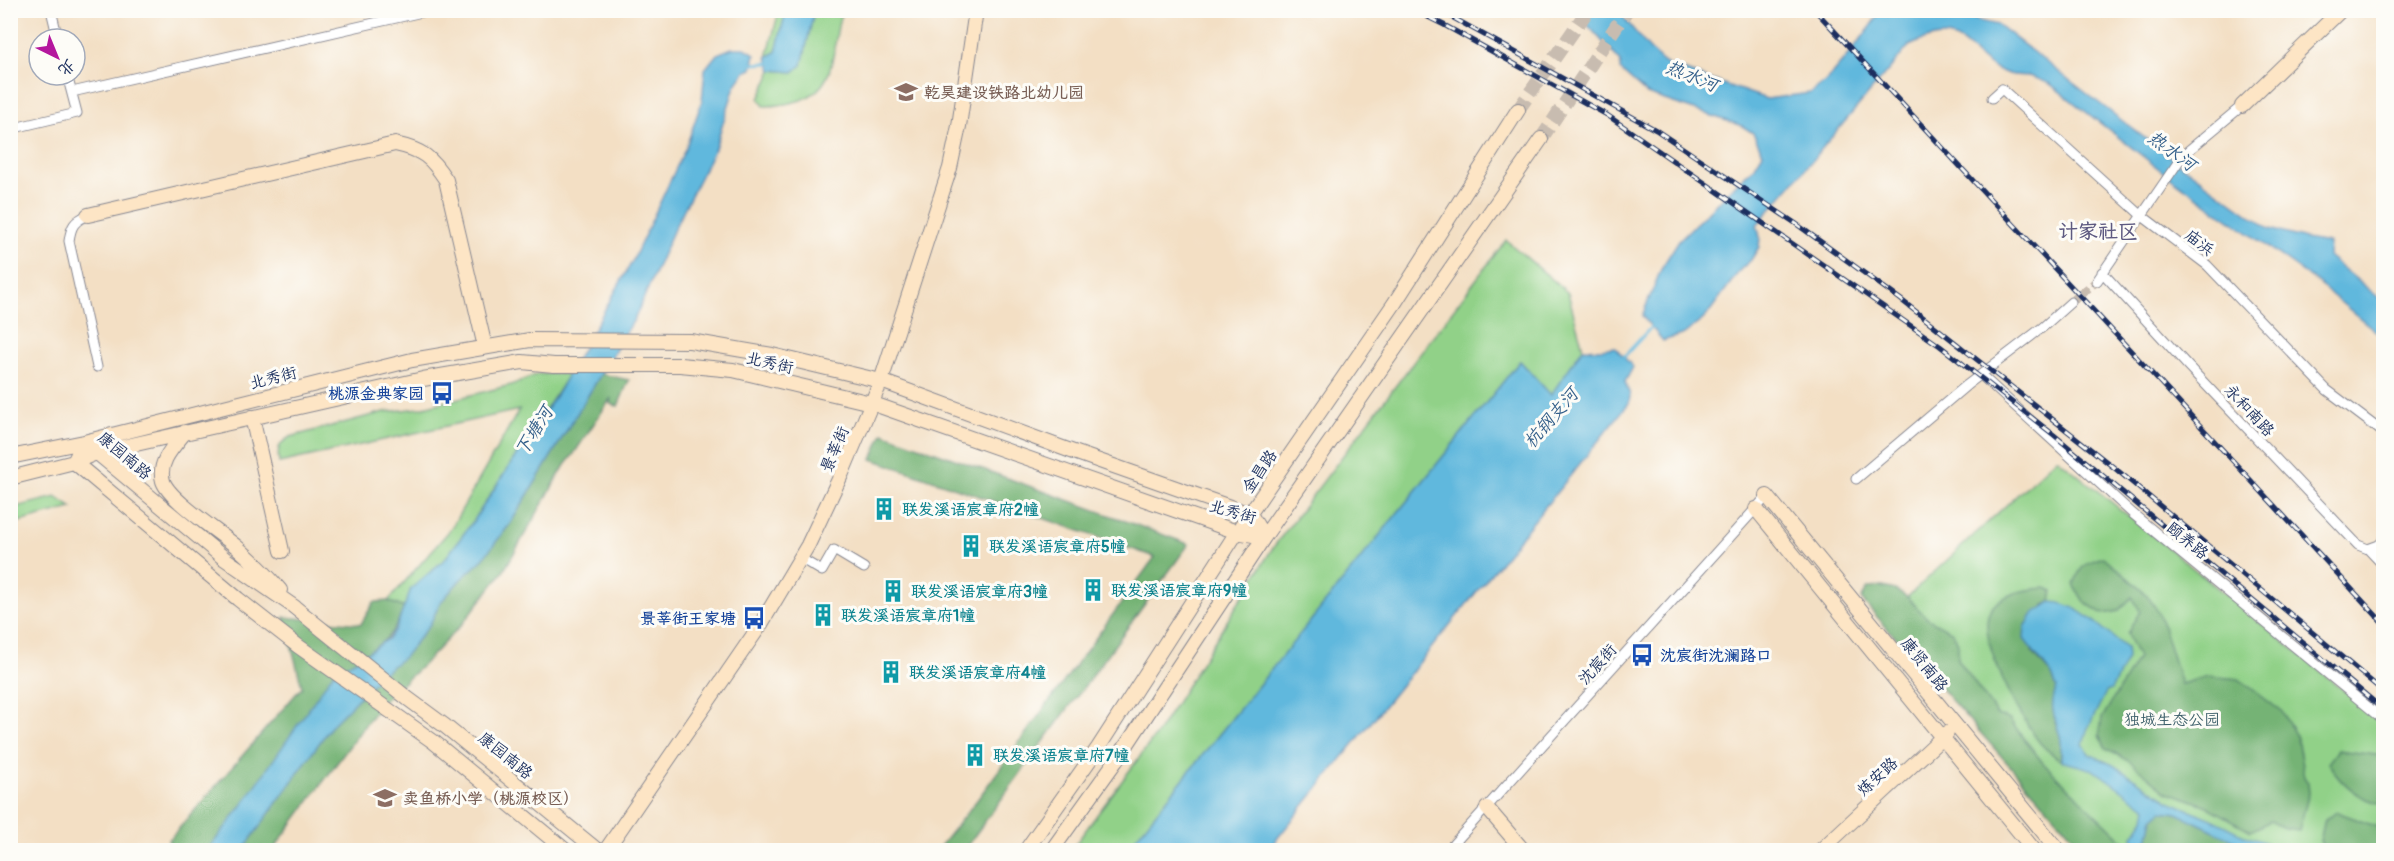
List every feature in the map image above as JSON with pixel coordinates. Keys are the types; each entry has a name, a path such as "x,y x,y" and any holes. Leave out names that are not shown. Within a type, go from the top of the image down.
{"main road":[{"name":"景莘街","path":"606,850 761,624 801,558 842,473 881,381 950,168 959,126 976,10"},
{"path":"2242,106 2341,10"},
{"name":"金昌路","path":"1026,850 1098,748 1250,514 1394,304 1518,110"},
{"path":"1052,850 1120,755 1264,537 1541,139"},
{"path":"88,215 395,144 416,149 434,161 446,180 485,347"},
{"name":"北秀街","path":"10,457 84,441 412,360 485,347 530,340 690,341 772,355 881,381 1250,514 1264,537"},
{"name":"北秀街","path":"10,478 74,462 96,453 185,432 423,379 522,362 566,365 680,365 733,370 871,403 1238,532 1264,537"},
{"path":"252,417 282,551"},
{"path":"185,432 167,455 162,468 163,480 170,493 237,547 271,579 293,606"},
{"name":"康园南路","path":"74,462 84,441 225,559 293,606 597,850"},
{"path":"74,462 238,599 334,672 395,712 565,850"},
{"name":"康贤南路","path":"1767,496 2058,850"},
{"name":"康贤南路","path":"1756,509 2034,850"},
{"name":"炼安路","path":"1821,850 1955,725"},
{"path":"1487,808 1523,850"}],"street":[{"path":"51,10 55,27"},
{"path":"72,93 431,10"},
{"path":"10,129 77,113 70,87"},
{"name":"庙浜","path":"1992,98 2002,88 2140,215 2207,265 2327,390 2384,433"},
{"path":"2140,215 2183,154 2242,106"},
{"path":"88,215 71,227 69,241 97,367"},
{"name":"永和南路","path":"2140,215 2100,276 2358,545 2368,549 2384,566"},
{"path":"1856,479 2072,302"},
{"name":"颐养路","path":"1981,375 2133,513 2384,720"},
{"name":"沈宸街","path":"1448,850 1767,496"},
{"path":"2368,549 2379,545 2384,539"},
{"path":"801,558 822,571 834,550 864,568"}],"green space":[{"path":"779,11 786,11 776,52 767,57"},
{"path":"814,11 842,11 832,62 823,84 814,93 801,100 764,106 759,99 772,70 793,72 802,65"},
{"path":"1506,240 1568,293 1583,348 1551,395 1520,361 1126,850 1071,850 1158,732 1272,549"},
{"path":"538,374 569,374 474,520 445,559 411,589 404,608 388,601 450,530 519,410 279,463 279,447 290,437 384,412 420,408 511,385"},
{"path":"601,374 629,380 618,406 610,404 611,398 565,465 503,572 463,623 423,665 382,702 273,850 243,850 332,725 383,673 405,656 430,624 440,603 481,561 510,524"},
{"path":"883,433 1189,544 964,850 937,850 977,800 1155,557 872,459"},
{"name":"独城生态公园","path":"2057,458 2383,722 2383,850 2109,850 2105,842 1902,602"},
{"path":"56,497 72,508 11,524 11,508"},
{"path":"2104,557 2147,595 2159,613 2181,684 2208,676 2239,679 2282,712 2297,738 2304,777 2308,783 2309,793 2299,830 2284,828 2270,821 2251,831 2207,806 2166,791 2129,761 2106,748 2099,736 2102,718 2138,658 2127,634 2140,611 2132,597 2119,611 2103,614 2084,602 2074,585 2079,573 2088,563"},
{"path":"1883,587 1895,590 1907,597 1928,619 1953,632 1958,644 1958,659 1997,715 2010,720 2043,763 2133,850 2085,850 1861,599 1868,588"},
{"path":"2046,588 2053,591 2051,602 2044,605 2032,652 2052,675 2057,688 2055,722 2061,738 2061,761 2040,743 2022,716 1994,657 1987,621 1991,609 2002,599 2031,589"},
{"path":"388,601 404,608 391,633 358,659 208,850 176,850 168,841 302,687 284,617 361,624 374,602"},
{"path":"2338,750 2383,756 2383,804 2359,795 2339,778 2328,763"},
{"path":"2162,811 2177,813 2254,850 2146,850 2153,819"},
{"path":"2337,812 2383,829 2383,850 2326,850 2320,841 2325,819"}],"water":[{"path":"786,11 814,11 802,65 793,72 772,70 767,57 776,52"},
{"name":"热水河","path":"1575,11 1618,11 1649,48 1668,65 1767,99 1810,93 1825,82 1869,29 1880,11 1967,11 1976,20 1998,25 2159,149 2270,229 2329,243 2328,256 2383,301 2383,337 2311,278 2163,172 2050,84 2031,77 2009,74 1993,67 1955,38 1944,36 1929,38 1909,46 1757,225 1760,237 1759,247 1705,318 1684,334 1663,341 1642,316 1662,267 1679,240 1755,166 1763,153 1753,133 1742,126 1647,94 1620,70 1621,62"},
{"path":"732,48 745,48 755,54 752,69 745,72 735,86 715,148 674,229 635,318 510,524 481,561 440,603 430,624 405,656 383,673 332,725 243,850 208,850 241,807 334,672 389,638 396,628 411,589 445,559 474,520 558,392 633,260 686,147 702,101 705,69 717,54"},
{"path":"1615,347 1633,367 1625,382 1630,395 1629,403 1268,850 1126,850 1520,361 1551,395 1583,348"},
{"path":"2051,602 2072,607 2082,613 2126,648 2127,658 2111,690 2106,692 2087,730 2083,744 2089,754 2113,765 2169,801 2278,850 2254,850 2177,813 2162,811 2153,819 2146,850 2135,850 2133,836 2145,819 2147,808 2094,770 2061,761 2061,739 2054,718 2053,706 2057,688 2052,675 2024,639 2025,627 2033,614"}],"waterway":[{"name":"下塘河","path":"750,64 770,63"},
{"name":"杭钢支河","path":"1621,360 1653,325"}],"tunnel":[{"path":"1518,110 1588,10"},
{"path":"1541,139 1627,10"},
{"path":"2071,302 2097,281"}],"railway":[{"path":"1414,10 1607,115 1940,346 2054,435 2384,710"},
{"path":"1439,10 1656,130 1795,223 1900,299 2117,470 2384,692"},
{"path":"1815,10 2384,624"}],"place":[{"name":"乾昊建设铁路北幼儿园","path":"906,92"},
{"name":"桃源金典家园","path":"442,393"},
{"name":"联发溪语宸章府2幢","path":"884,509"},
{"name":"联发溪语宸章府5幢","path":"971,546"},
{"name":"联发溪语宸章府9幢","path":"1093,590"},
{"name":"联发溪语宸章府3幢","path":"893,591"},
{"name":"联发溪语宸章府1幢","path":"823,615"},
{"name":"景莘街王家塘","path":"754,618"},
{"name":"沈宸街沈澜路口","path":"1642,655"},
{"name":"联发溪语宸章府4幢","path":"891,672"},
{"name":"联发溪语宸章府7幢","path":"975,755"},
{"name":"卖鱼桥小学（桃源校区）","path":"385,798"}],"district":[{"name":"计家社区","path":"2098,231"}]}
